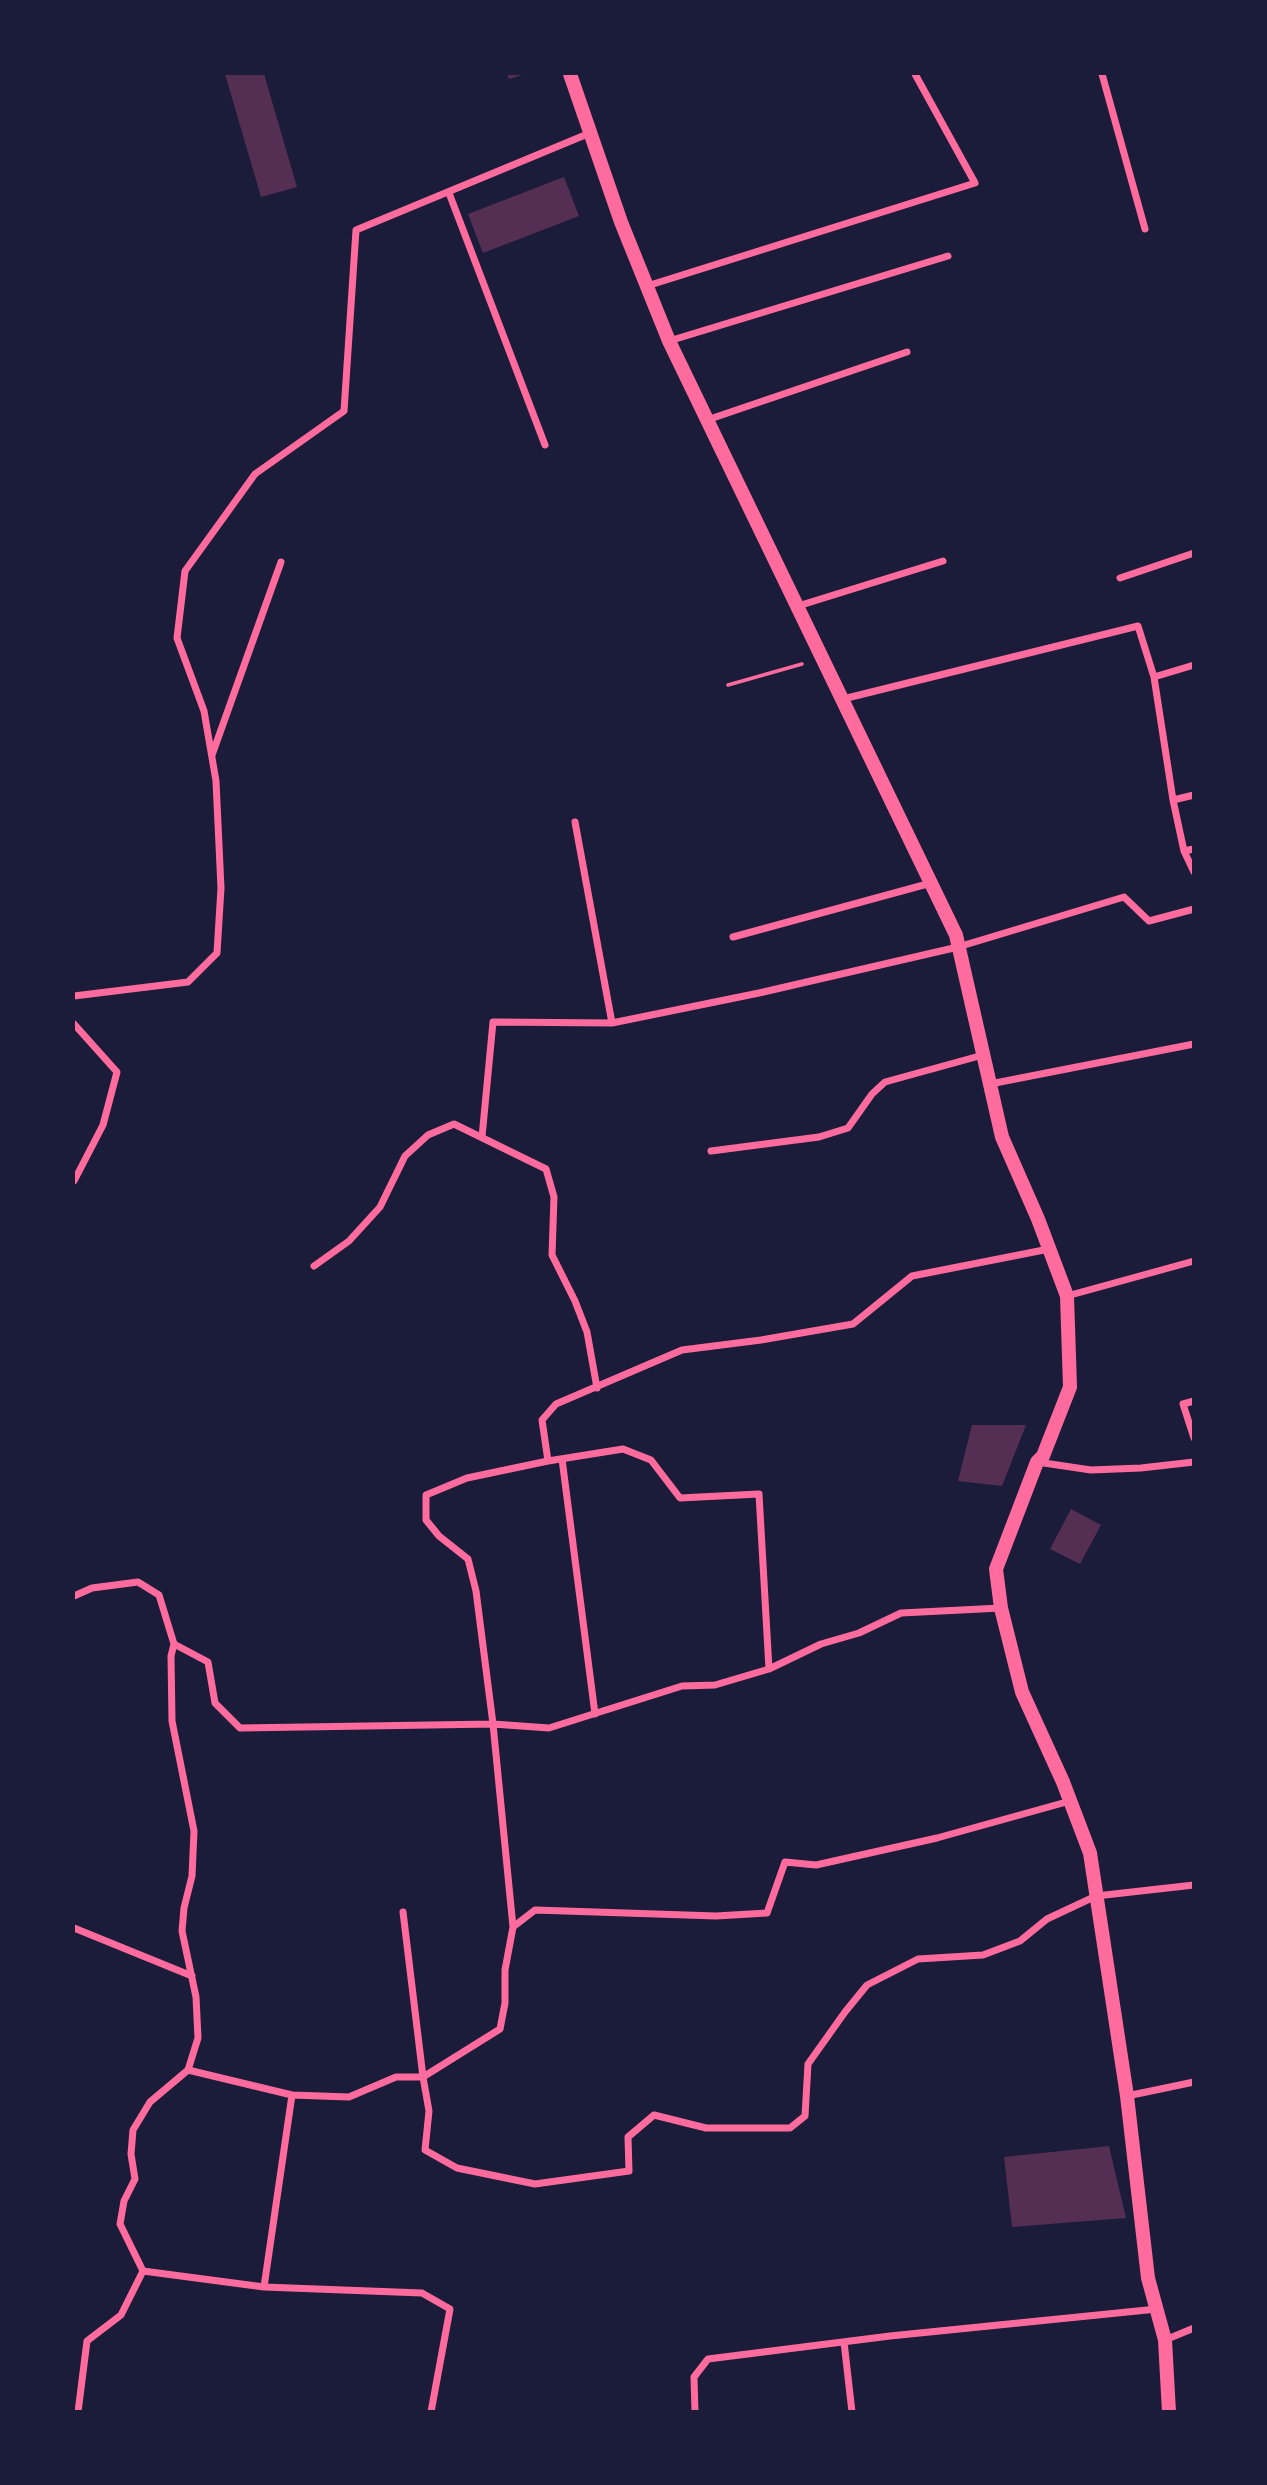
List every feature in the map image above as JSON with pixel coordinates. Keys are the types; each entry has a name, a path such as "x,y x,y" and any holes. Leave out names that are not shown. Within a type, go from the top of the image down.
{"main road":[{"path":"570,74 621,222 669,341 956,935 1002,1137 1067,1296 1070,1387 1043,1456 1037,1462 996,1569 1001,1608 1022,1692 1090,1853 1127,2095 1148,2278 1165,2340 1170,2412"}],"street":[{"path":"647,286 975,183 915,74"},
{"path":"1102,74 1145,229"},
{"path":"74,996 188,982 217,953 221,888 216,781 204,711 177,638 185,571 255,474 344,411 356,230 590,133"},
{"path":"449,193 545,445"},
{"path":"669,341 948,256"},
{"path":"707,420 907,352"},
{"path":"1120,578 1194,553"},
{"path":"798,606 943,561"},
{"path":"212,757 281,562"},
{"path":"843,699 1138,626 1154,677 1173,800 1184,851 1194,872"},
{"path":"1154,677 1194,665"},
{"path":"1173,800 1194,795"},
{"path":"575,822 612,1023"},
{"path":"1184,851 1194,849"},
{"path":"733,937 932,883"},
{"path":"482,1137 493,1022 612,1023 759,993 958,947 1124,897 1149,922 1194,909"},
{"path":"74,1024 117,1072 103,1125 74,1181"},
{"path":"990,1084 1194,1044"},
{"path":"711,1151 819,1137 848,1128 872,1094 885,1082 983,1055"},
{"path":"314,1266 349,1241 380,1207 405,1156 428,1135 454,1124 546,1169 554,1197 552,1255 587,1332 597,1388"},
{"path":"548,1461 542,1420 556,1405 682,1350 853,1324 912,1276 1049,1249"},
{"path":"1067,1296 1194,1261"},
{"path":"1194,1401 1183,1404 1194,1438"},
{"path":"188,2070 292,2095 349,2097 397,2077 423,2077 500,2029 505,2003 505,1970 513,1927 493,1724 475,1591 468,1559 439,1536 426,1520 426,1495 467,1478 623,1449 651,1460 680,1498 759,1494 769,1669"},
{"path":"562,1459 595,1714"},
{"path":"1037,1462 1091,1470 1194,1462"},
{"path":"74,1596 92,1588 138,1581 159,1595 174,1644 171,1656 173,1721 194,1830 191,1877 182,1931 196,1997 198,2038 188,2070 150,2102 133,2130 131,2154 135,2179 124,2201 120,2224 143,2270"},
{"path":"174,1644 208,1662 215,1703 240,1728 493,1724 550,1728 682,1686 715,1685 769,1669 821,1644 859,1633 901,1613 1001,1608"},
{"path":"513,1927 535,1910 716,1916 767,1913 785,1862 816,1866 937,1838 1070,1801"},
{"path":"403,1912 429,2111 425,2151 457,2168 535,2184 629,2171 628,2137 653,2115 706,2127 790,2128 805,2116 808,2064 867,1985 918,1959 983,1955 1020,1941 1047,1919 1096,1896 1194,1885"},
{"path":"74,1928 192,1976"},
{"path":"1127,2095 1194,2082"},
{"path":"264,2287 292,2095"},
{"path":"143,2270 264,2287 422,2293 450,2309 431,2412"},
{"path":"78,2412 87,2341 121,2315 143,2270"},
{"path":"695,2412 694,2377 708,2359 1157,2309"},
{"path":"1165,2340 1194,2328"},
{"path":"844,2342 852,2412"}],"path":[{"path":"728,685 802,664"}],"building":[{"path":"225,74 264,74 297,187 261,197"},
{"path":"507,74 525,74 509,79"},
{"path":"564,177 579,216 483,253 468,214"},
{"path":"972,1425 1026,1425 1002,1486 958,1481"},
{"path":"1071,1509 1101,1525 1080,1564 1050,1549"},
{"path":"1109,2146 1126,2218 1012,2227 1004,2157"}]}
